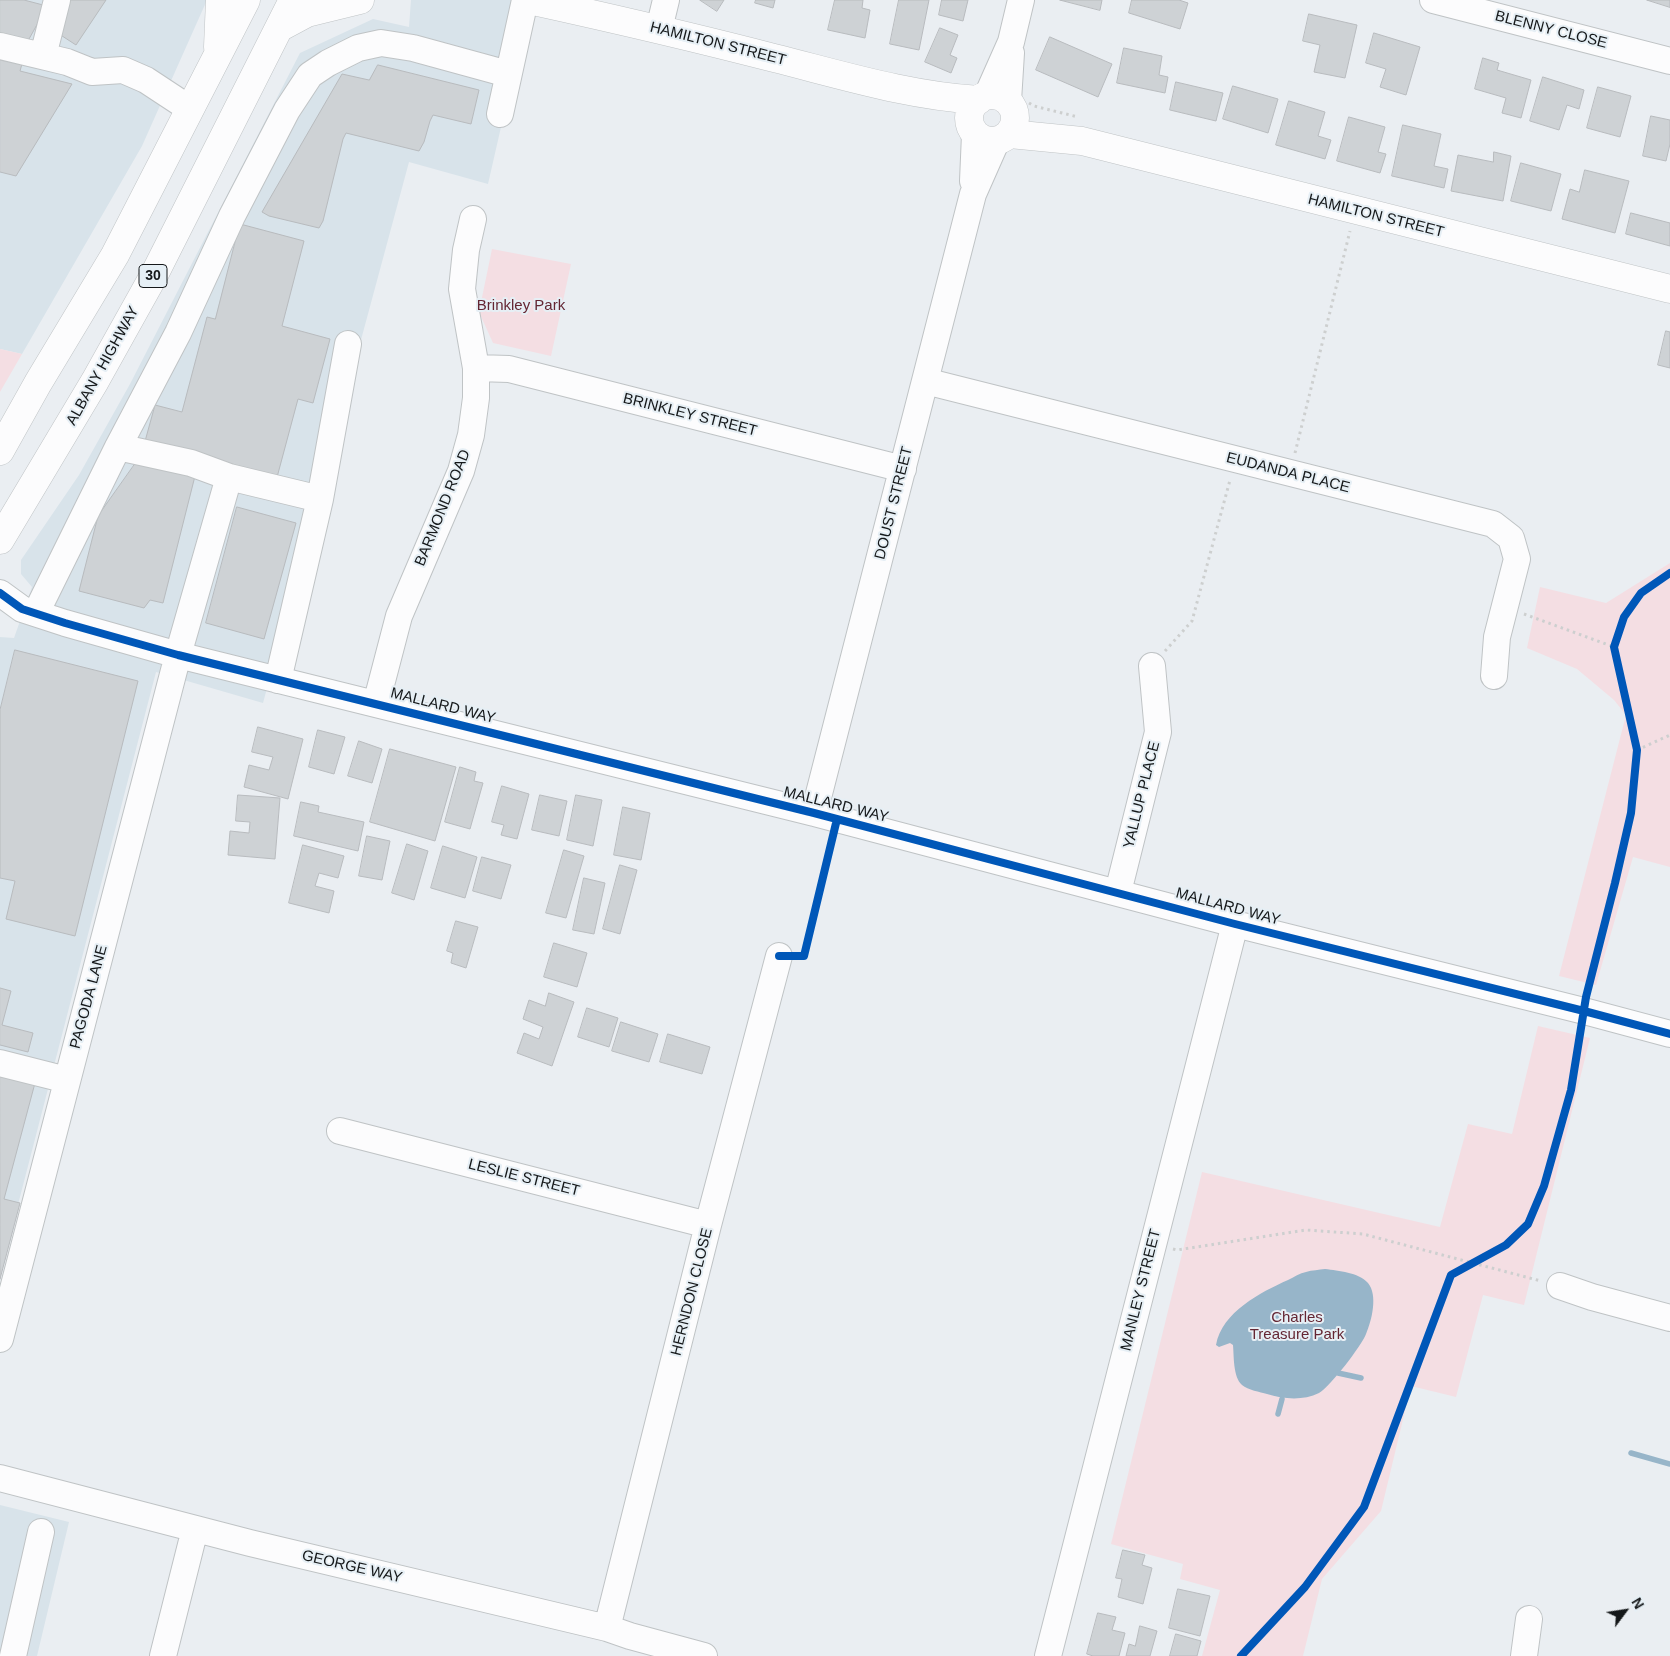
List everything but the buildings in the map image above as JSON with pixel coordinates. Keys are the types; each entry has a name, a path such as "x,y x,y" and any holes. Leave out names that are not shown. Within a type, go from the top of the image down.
{"main road":[{"path":"217,56 220,0"},
{"path":"0,451 43,374 114,255 246,0"},
{"name":"ALBANY HIGHWAY","path":"0,540 95,381 143,294 293,0"},
{"path":"279,28 307,14 360,0"},
{"name":"HAMILTON STREET","path":"529,0 659,29 905,91 958,99 992,118 1670,289"}],"street":[{"path":"43,56 57,0"},
{"path":"500,114 525,0"},
{"path":"659,29 666,0"},
{"name":"DOUST STREET","path":"814,813 1021,0"},
{"name":"BLENNY CLOSE","path":"1433,0 1670,61"},
{"path":"29,611 178,333 240,200 287,110 310,75 328,63 358,48 381,43 413,48 508,74"},
{"path":"0,46 67,62 92,72 123,70 146,80 190,109"},
{"name":"BARMOND ROAD","path":"376,704 399,616 461,470 471,435 476,398 476,368 462,288 466,250 473,218"},
{"path":"278,680 320,499 348,344"},
{"name":"BRINKLEY STREET","path":"476,368 509,369 903,469"},
{"name":"EUDANDA PLACE","path":"925,381 1493,524 1511,538 1517,559 1497,637 1494,676"},
{"path":"118,447 191,462 229,477 320,499"},
{"name":"PAGODA LANE","path":"0,1339 178,655 229,477"},
{"name":"MALLARD WAY","path":"0,593 29,611 178,655 814,813 1235,924 1584,1010 1670,1034"},
{"name":"YALLUP PLACE","path":"1118,892 1158,732 1152,666"},
{"name":"MANLEY STREET","path":"1048,1656 1235,924"},
{"name":"HERNDON CLOSE","path":"607,1628 708,1225 780,956"},
{"path":"0,1064 67,1080"},
{"name":"LESLIE STREET","path":"340,1131 708,1225"},
{"path":"1560,1286 1592,1297 1670,1318"},
{"name":"GEORGE WAY","path":"0,1478 194,1529 607,1628 704,1656"},
{"path":"163,1656 194,1529"},
{"path":"13,1656 41,1532"},
{"path":"1524,1656 1529,1619"}],"path":[{"path":"1290,473 1356,211"},
{"path":"1152,666 1192,621 1236,460"},
{"path":"1504,609 1616,643 1616,656"},
{"path":"1636,750 1670,735"},
{"path":"1634,740 1636,759"},
{"path":"1153,1244 1177,1250 1306,1230 1363,1234 1468,1265 1560,1286"},
{"path":"1468,1265 1480,1259"}],"shaded area":[{"path":"0,0 207,0 142,146 22,354 0,349"},
{"path":"411,0 530,0 488,184 409,162 263,703 156,672 0,1274 0,637 14,638 32,587 21,574 21,560 79,475 130,384 300,53 373,19 409,27"},
{"path":"0,1505 69,1522 37,1656 0,1656"}],"green space":[{"name":"Brinkley Park","path":"492,249 571,264 551,356 493,343 479,312"},
{"path":"0,349 22,354 0,392"},
{"path":"1670,563 1670,867 1633,857 1596,985 1559,976 1626,715 1614,700 1577,669 1527,648 1540,587 1606,603"},
{"name":"Charles Treasure Park","path":"1538,1026 1590,1038 1524,1305 1483,1295 1456,1397 1411,1386 1381,1511 1322,1579 1303,1656 1202,1656 1220,1590 1180,1579 1183,1564 1111,1544 1202,1172 1440,1227 1468,1124 1512,1134"}],"water":[{"path":"1325,1269 1359,1276 1368,1283 1373,1294 1373,1308 1366,1334 1352,1356 1338,1375 1324,1389 1313,1396 1300,1398 1280,1397 1254,1391 1242,1385 1235,1372 1233,1345 1230,1343 1219,1347 1216,1345 1226,1323 1244,1305 1266,1291 1301,1273"}],"waterway":[{"path":"1338,1373 1361,1378"},
{"path":"1278,1414 1282,1399"},
{"path":"1631,1453 1670,1464"}],"cycle path":[{"path":"1241,1656 1305,1587 1364,1507 1451,1275 1506,1245 1528,1224 1544,1186 1571,1090 1586,997 1631,813 1637,750 1614,647 1624,617 1641,593 1670,573"},
{"path":"0,593 22,609 178,655 814,813 1235,924 1670,1034"},
{"path":"779,956 804,956 837,819"}]}
